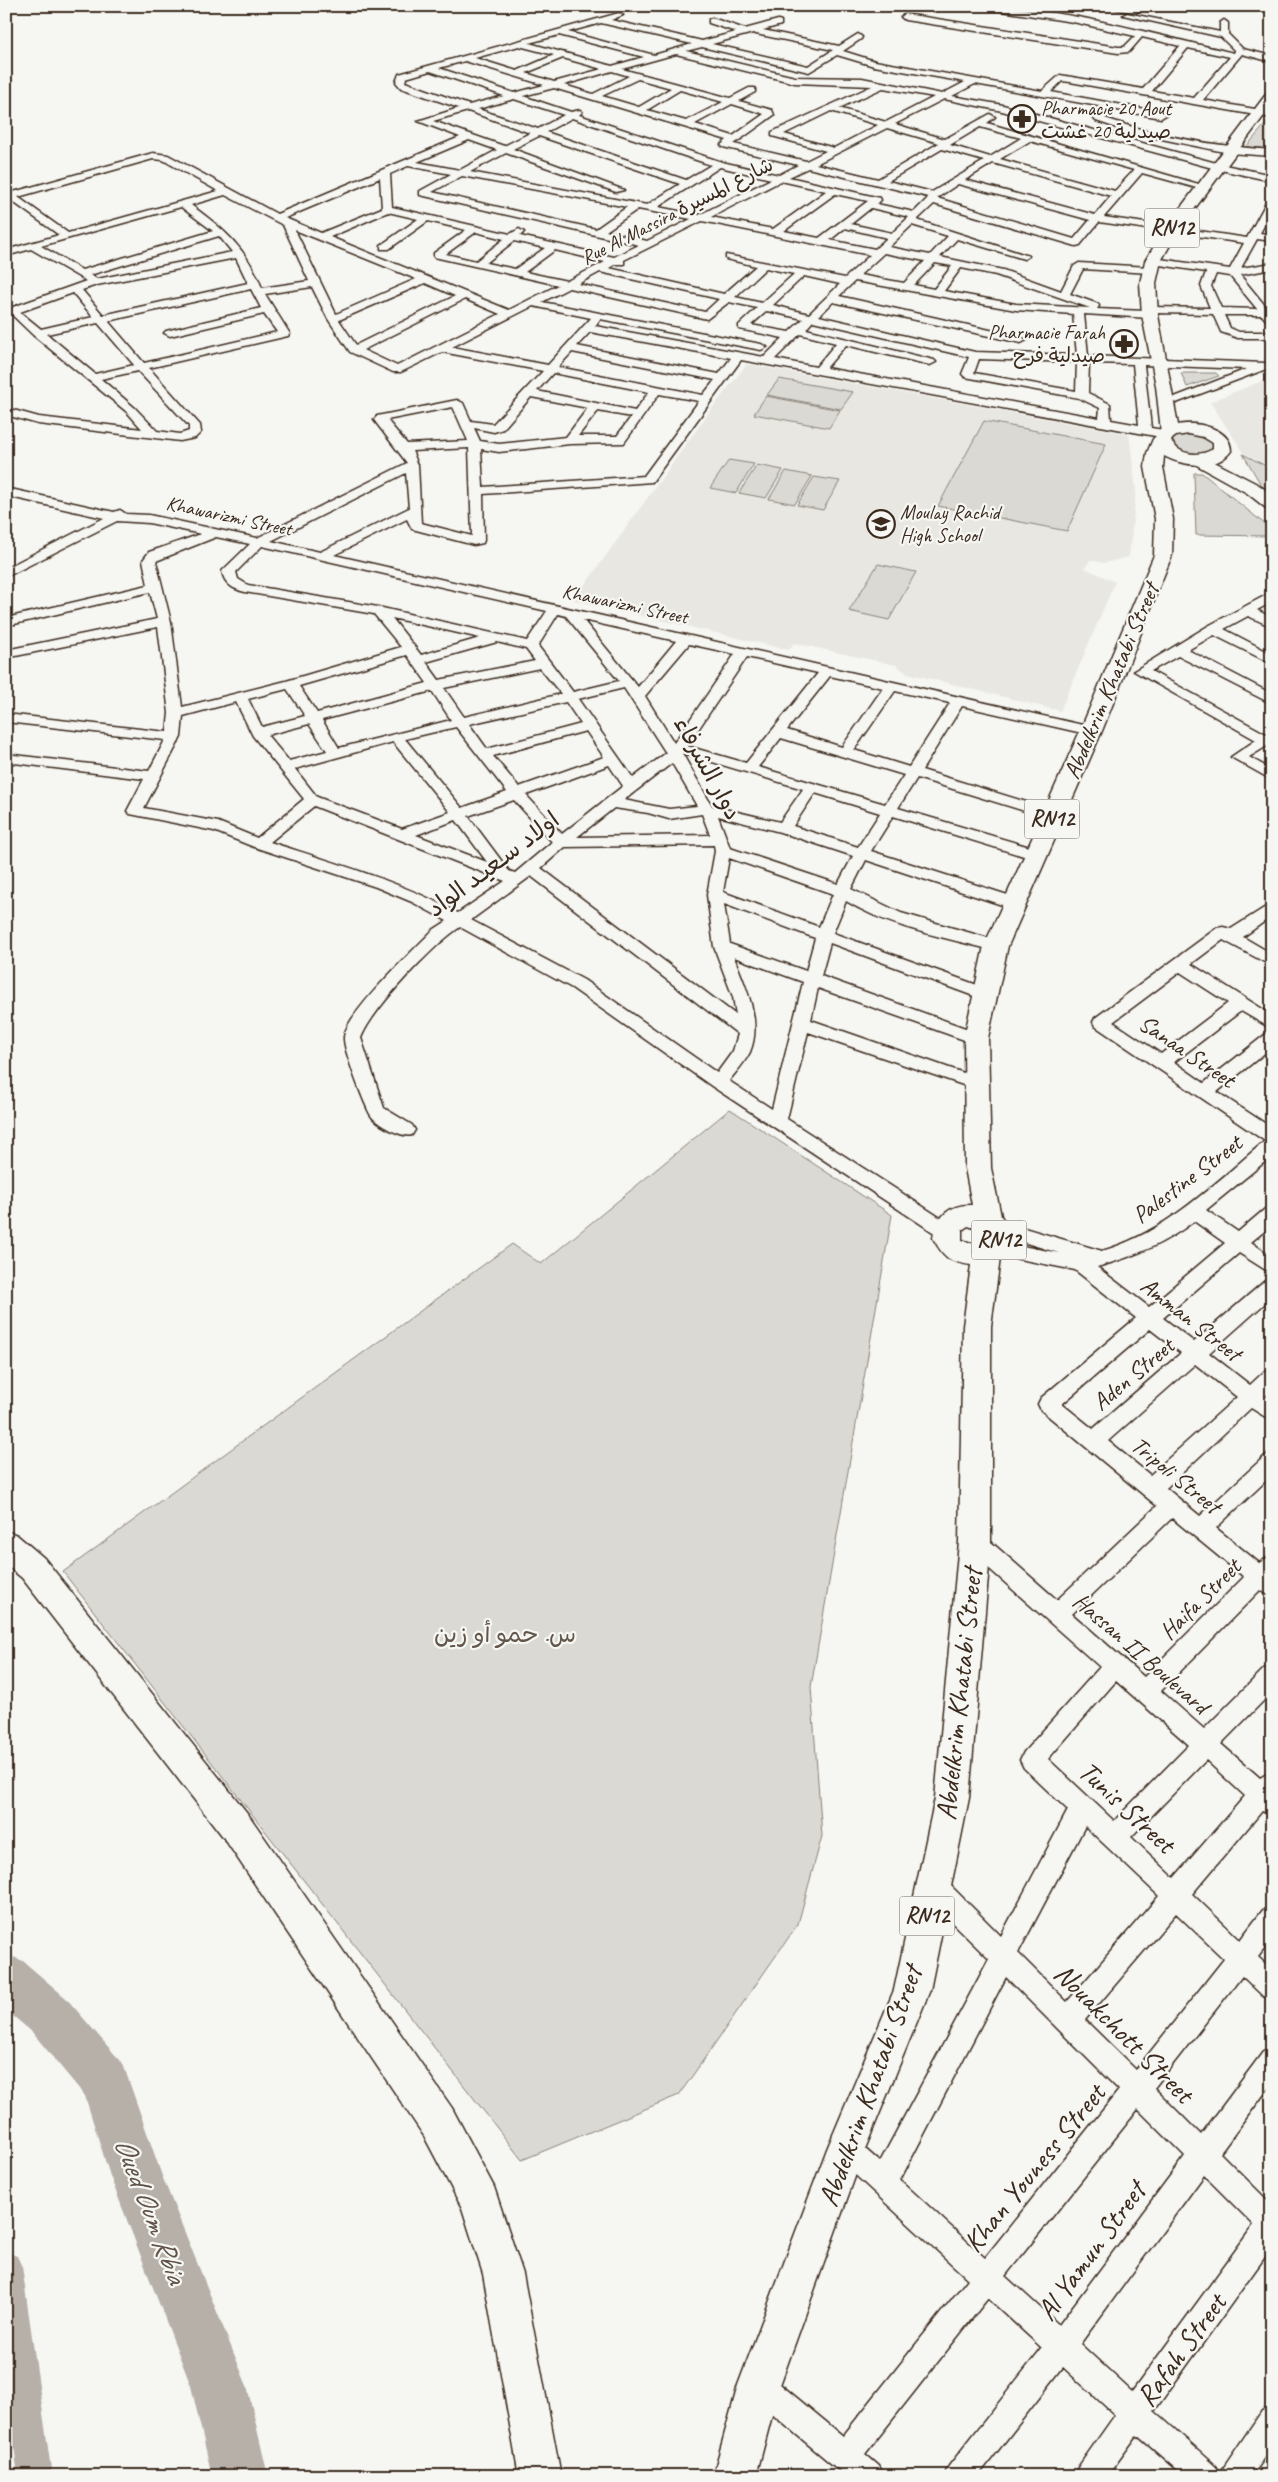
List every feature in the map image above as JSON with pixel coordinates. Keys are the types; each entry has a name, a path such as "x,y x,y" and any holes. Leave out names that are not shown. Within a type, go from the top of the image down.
{"main road":[{"name":"RN12","path":"1157,480 1154,467 1156,453 1166,436 1164,386 1158,363 1150,312 1148,283 1152,266 1171,230 1219,167 1229,150 1266,113 1272,96"},
{"name":"RN12","path":"1164,386 1201,430 1217,437 1223,447"},
{"path":"1201,430 1184,429 1166,436 1168,450 1179,456 1199,458 1218,454 1223,447 1254,489"},
{"path":"1157,480 1174,464 1179,456"},
{"path":"1199,458 1254,489 1272,504"},
{"name":"Abdelkrim Khatabi Street","path":"734,2476 759,2385 846,2149 912,1990 952,1798 975,1542 977,1326 991,1237 978,1168 975,1082 976,1038 996,946 1090,731 1163,555 1164,518 1157,480"},
{"name":"Abdelkrim Khatabi Street","path":"977,1326 954,1233 978,1168"},
{"name":"RN12","path":"979,1216 991,1237 967,1255 954,1233 979,1216"},
{"path":"6,1545 33,1568 236,1826 438,2122 480,2201 503,2274 540,2476"}],"street":[{"path":"1021,45 1042,6"},
{"path":"1106,6 1165,23 1224,35"},
{"path":"1060,50 1144,6"},
{"path":"966,13 1031,24 1073,42 1124,50 1140,35"},
{"path":"905,17 966,13 1031,24 1105,26 1186,45 1272,59"},
{"path":"619,15 402,76 400,82 404,86 643,172 688,184"},
{"path":"1165,23 1177,16"},
{"path":"600,20 808,69 858,37"},
{"path":"712,21 749,31 839,50 874,63 1161,115"},
{"path":"591,23 688,48"},
{"path":"604,201 622,188 504,150 423,121 778,23"},
{"path":"1224,23 1224,35 1238,53"},
{"path":"558,32 654,57"},
{"path":"714,41 818,64"},
{"path":"518,43 734,100 767,110 770,113 726,145 933,197 991,218 1076,243 1139,170"},
{"path":"1146,92 1186,45"},
{"path":"675,51 795,80 856,81 1004,108 1219,167 1272,178"},
{"path":"1197,101 1238,53"},
{"path":"517,74 562,55"},
{"path":"465,58 734,140"},
{"path":"430,68 719,164 876,200 822,241"},
{"path":"638,74 571,115 423,193 649,244"},
{"path":"1043,95 1057,80 1063,78 1266,113"},
{"name":"Rue Al Massira شارع المسيرة","path":"397,370 972,82"},
{"path":"835,151 775,134 881,85"},
{"path":"638,111 680,86"},
{"path":"686,125 752,90"},
{"path":"1146,134 1176,97"},
{"path":"1110,106 1099,120 1146,134 1229,150 1272,153"},
{"path":"830,108 887,125 1031,175 1067,181 1118,195"},
{"path":"879,182 958,138 1004,108"},
{"path":"981,124 1204,187"},
{"path":"1087,155 1127,129"},
{"path":"277,218 468,137"},
{"path":"958,138 974,142"},
{"path":"766,361 850,279 862,261 879,251 933,197 1028,138"},
{"path":"990,147 1006,151"},
{"path":"8,196 158,156 165,157 226,192 287,223 510,314"},
{"path":"1067,181 1103,159"},
{"path":"408,163 634,207 958,264 1000,280 1064,295 1116,313"},
{"path":"647,209 719,164"},
{"path":"385,172 387,209"},
{"path":"466,203 501,181"},
{"path":"957,181 1006,191 1022,199 1097,219 1171,230 1250,238 1272,238"},
{"path":"507,212 542,189"},
{"path":"777,231 834,190"},
{"path":"6,253 226,192"},
{"path":"8,196 68,237"},
{"path":"555,223 588,198"},
{"path":"991,218 1022,199"},
{"path":"1232,273 1272,201"},
{"path":"92,378 284,334 267,310 239,254 221,232 183,204"},
{"path":"869,205 910,221 955,235 1032,251"},
{"path":"597,233 634,207"},
{"path":"320,237 387,209 634,265"},
{"path":"854,216 871,220"},
{"path":"385,247 426,218"},
{"path":"477,264 536,219"},
{"path":"887,223 910,221"},
{"path":"287,223 333,320 354,350 397,370"},
{"path":"843,225 894,237"},
{"path":"685,226 743,237"},
{"path":"474,229 438,255 568,285 595,303 599,316"},
{"path":"80,274 221,232"},
{"path":"906,287 955,235"},
{"path":"984,301 1000,280 1032,251 1056,237"},
{"path":"33,246 95,282"},
{"path":"516,273 552,246"},
{"path":"154,435 131,410 37,333 14,311 95,282 239,254"},
{"path":"730,257 802,272 906,287 984,301 1017,315 1078,311 1116,313 1215,311 1270,314"},
{"path":"532,302 644,302 708,316 764,264"},
{"path":"936,292 958,264"},
{"path":"1064,295 1079,266 1152,266 1232,273 1272,266"},
{"path":"600,269 975,355 1158,363 1268,365"},
{"path":"1212,270 1206,286 1223,328 1230,333 1242,335 1272,335"},
{"path":"802,272 743,327 794,333 844,342 930,362"},
{"path":"1232,273 1270,314"},
{"path":"333,320 424,280"},
{"path":"37,333 149,308 257,289 315,283"},
{"path":"719,285 738,289"},
{"path":"6,411 38,420 183,438 190,436 196,429 75,289"},
{"path":"354,350 464,296"},
{"path":"831,298 1021,340"},
{"path":"623,320 644,302"},
{"path":"149,308 192,356"},
{"path":"165,327 267,310"},
{"path":"1078,311 1083,360 1082,395"},
{"path":"1017,315 1023,357"},
{"path":"599,316 777,350"},
{"path":"468,424 498,427 599,316"},
{"path":"587,328 1145,430 1166,436"},
{"path":"621,359 638,337"},
{"path":"819,370 844,342"},
{"path":"908,387 943,347"},
{"path":"441,348 705,399"},
{"path":"568,348 721,378"},
{"path":"862,378 889,352"},
{"path":"975,355 969,375 1082,395 1106,406 1105,423"},
{"path":"476,491 648,480 738,356"},
{"path":"1138,362 1145,430"},
{"path":"1176,400 1268,365"},
{"path":"570,440 575,430 626,384"},
{"path":"404,448 475,444 499,448 570,440 620,440 656,390"},
{"path":"527,393 639,415"},
{"path":"454,403 459,405 468,424 475,444 476,541 416,526 413,521 415,510 412,465 404,448 380,420 381,418 454,403"},
{"path":"412,465 259,542 229,571 229,578 233,583 245,588 378,611 531,646 569,696 631,786"},
{"name":"Khawarizmi Street","path":"6,486 25,493 322,556 1090,731"},
{"name":"Khawarizmi Street","path":"6,492 25,493"},
{"path":"322,556 415,510"},
{"path":"6,573 120,514"},
{"path":"214,533 151,558 148,562 164,622 176,714 174,737 135,811 218,827 259,844 382,883 418,898 578,984 719,1083 954,1233"},
{"path":"6,622 156,587"},
{"path":"1269,738 1141,671 1272,596"},
{"path":"531,646 554,609"},
{"path":"1247,610 1272,622"},
{"path":"378,611 415,654 460,722 484,754 516,794 561,842 722,845 842,891 854,900 875,910 996,946"},
{"name":"دوار الشرفاء","path":"570,612 628,683 678,751 707,809 722,845 716,895 722,946 741,997 747,1032 741,1052 719,1083"},
{"path":"6,654 164,622"},
{"path":"1213,629 1268,654"},
{"path":"638,696 686,638"},
{"path":"176,714 415,654 494,639"},
{"path":"1177,650 1272,700"},
{"name":"اولاد سـعيـد الواد","path":"406,1130 378,1113 372,1102 354,1044 354,1032 367,1010 439,934 511,878 531,868 561,842 613,803 631,786 678,751 744,651"},
{"path":"258,733 437,685 544,663"},
{"path":"748,770 828,670"},
{"path":"284,767 396,737 628,683"},
{"path":"291,684 336,754"},
{"path":"845,753 892,685"},
{"path":"240,697 258,733 312,800 511,878"},
{"path":"778,1121 812,979 824,936 842,891 862,853 959,700"},
{"path":"6,718 174,737"},
{"path":"484,754 590,726"},
{"path":"778,732 1054,815"},
{"path":"396,737 511,878"},
{"path":"1269,738 1238,757 1272,776"},
{"path":"678,751 1035,854"},
{"path":"6,758 155,776"},
{"path":"401,835 612,759"},
{"path":"784,828 811,788"},
{"path":"259,844 312,800"},
{"path":"613,803 649,808 669,814 707,809 784,828 1014,903"},
{"path":"531,868 747,1032"},
{"path":"716,895 985,994"},
{"path":"1231,937 1272,908"},
{"path":"1268,1015 1240,1003 1179,964 1223,932 1272,961"},
{"path":"722,946 976,1038"},
{"name":"Sanaa Street","path":"1179,964 1101,1022 1272,1137"},
{"path":"1161,1062 1240,1003"},
{"path":"800,1023 975,1082"},
{"path":"1205,1092 1272,1038"},
{"name":"Palestine Street","path":"991,1237 1080,1264 1101,1258 1145,1243 1172,1228 1272,1146"},
{"path":"1194,1211 1272,1267"},
{"path":"1149,1318 1272,1214"},
{"path":"991,1237 1101,1258"},
{"name":"Amman Street","path":"1080,1264 1272,1413"},
{"name":"Aden Street","path":"1093,1441 1196,1354 1272,1286"},
{"name":"Tripoli Street","path":"1149,1318 1048,1404 1201,1529 1268,1576"},
{"path":"1151,1488 1272,1377"},
{"path":"1201,1529 1272,1462"},
{"path":"1056,1614 1172,1505"},
{"name":"Hassan II Boulevard","path":"975,1542 1205,1745 1268,1793"},
{"name":"Haifa Street","path":"1145,1692 1268,1576"},
{"name":"Tunis Street","path":"1115,1666 1032,1760 1272,1987"},
{"path":"1114,1838 1272,1676"},
{"path":"1068,2021 1174,1895 1268,1793"},
{"path":"884,2184 1002,1956 1082,1807"},
{"name":"Nouakchott Street","path":"933,1886 1272,2224"},
{"name":"Khan Youness Street","path":"845,2456 1138,2090 1240,1957 1272,1919"},
{"name":"Al Yamun Street","path":"958,2476 1061,2346 1272,2062"},
{"path":"846,2149 1135,2414 1206,2476"},
{"name":"Rafah Street","path":"1089,2476 1272,2224"},
{"path":"759,2385 870,2476"},
{"path":"1233,2476 1272,2421"}],"shaded area":[{"name":"Moulay Rachid High School","path":"747,364 1129,434 1136,491 1129,557 1104,563 1090,560 1085,568 1115,582 1060,711 907,673 896,665 794,643 789,650 574,600 713,407"},
{"path":"1272,377 1272,468 1244,453 1210,402"}],"green space":[{"path":"1269,120 1272,120 1272,149 1246,147"},
{"path":"1181,373 1216,373 1219,376 1187,387"},
{"path":"779,379 853,392 841,409 767,395"},
{"path":"766,396 840,410 829,428 754,414"},
{"path":"984,421 1106,444 1067,531 938,506"},
{"path":"1179,434 1199,434 1216,444 1210,453 1183,452 1170,441"},
{"path":"1243,454 1272,469 1272,495 1263,488"},
{"path":"729,460 754,464 736,493 710,488"},
{"path":"757,465 783,470 766,498 739,493"},
{"path":"786,471 812,476 795,504 769,499"},
{"path":"1194,473 1202,473 1272,530 1272,536 1196,535"},
{"path":"814,477 840,481 823,510 797,505"},
{"path":"878,564 916,572 889,620 849,611"},
{"name":"س. حمو أو زين","path":"730,1109 892,1215 811,1687 822,1836 798,1924 679,2095 522,2160 63,1572 512,1244 541,1264"}],"waterway":[{"name":"Oued Oum Rbia","path":"6,1978 49,2015 105,2082 136,2176 219,2386 240,2476"},
{"path":"6,2267 35,2476"}],"place":[{"name":"Pharmacie 20 Aout صيدلية 20 غشت","path":"1022,119"},
{"name":"Pharmacie Farah صيدلية فرح","path":"1124,344"},
{"name":"Moulay Rachid High School","path":"881,524"}]}
